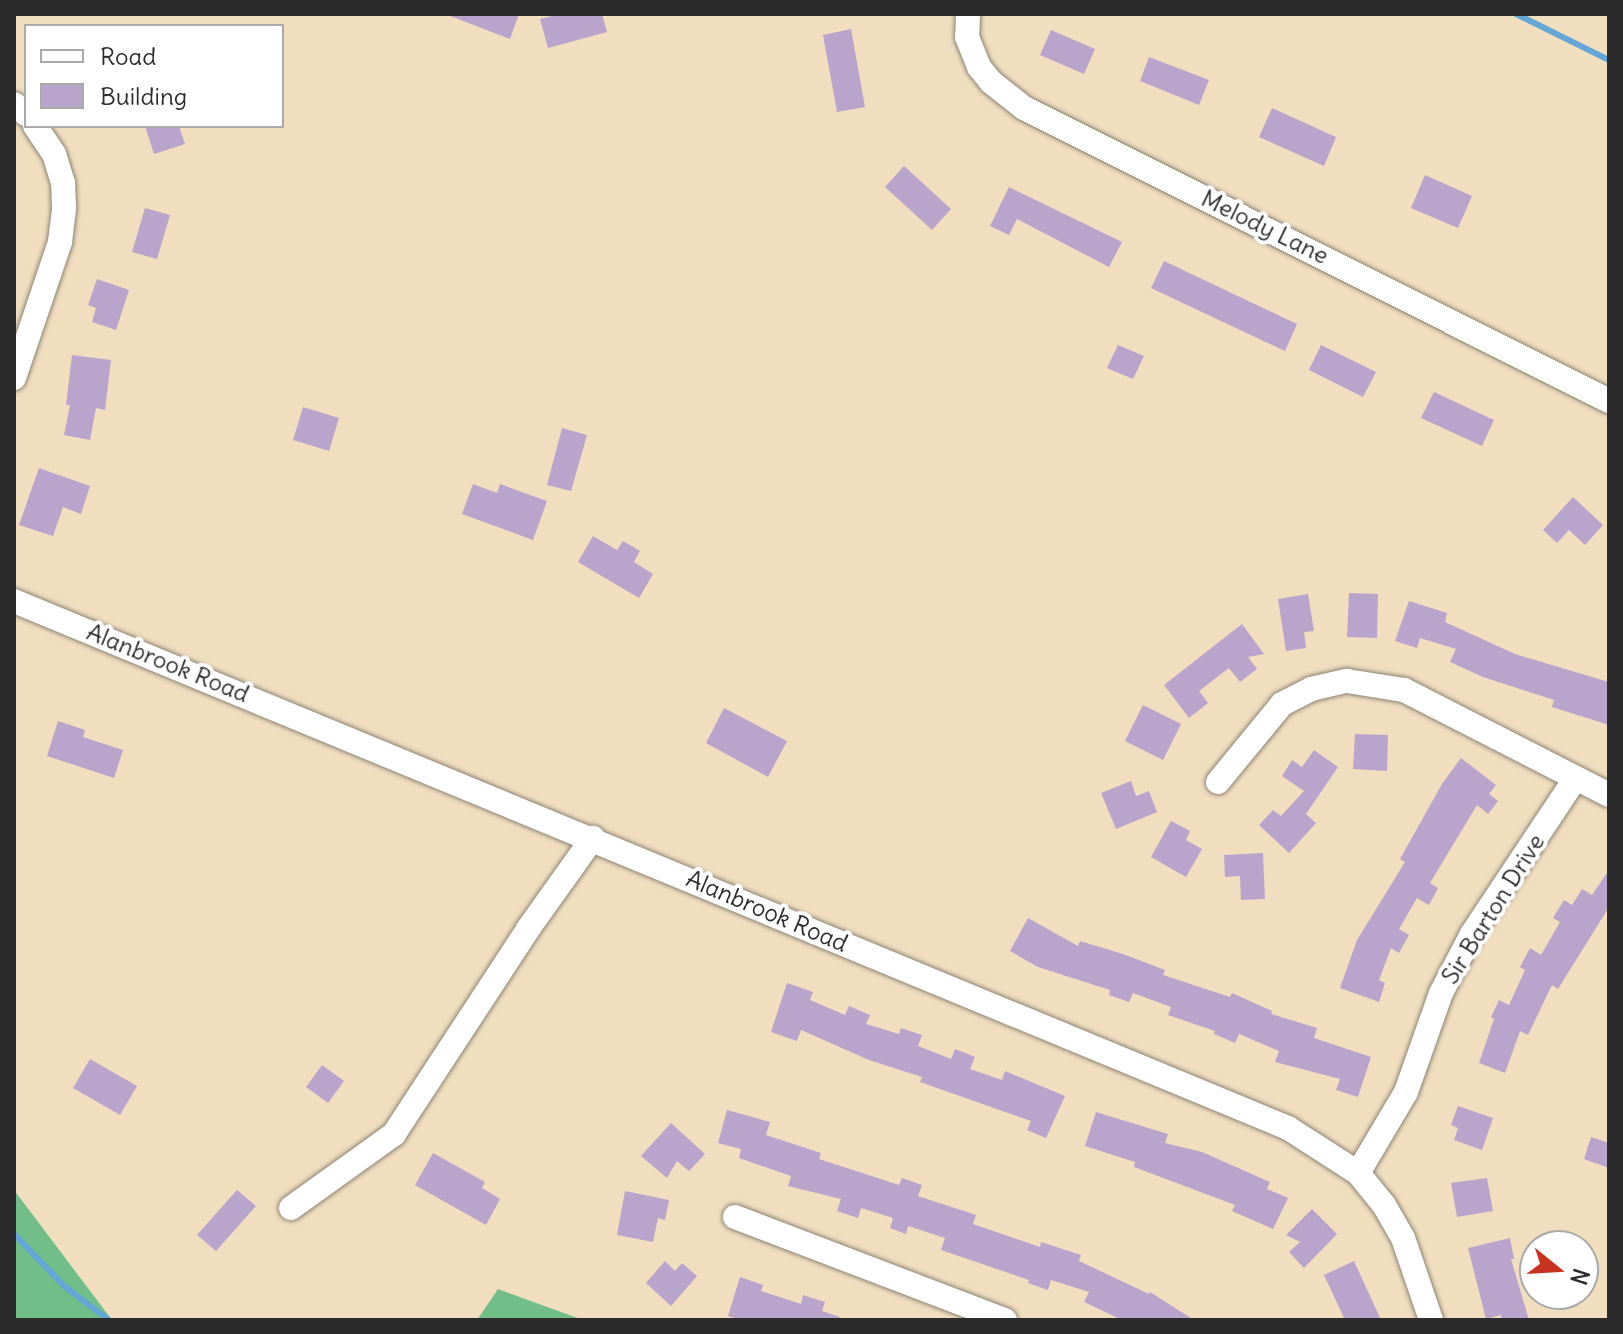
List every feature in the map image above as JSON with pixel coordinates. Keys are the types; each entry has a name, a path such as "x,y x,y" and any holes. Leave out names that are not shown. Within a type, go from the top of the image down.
{"street":[{"name":"Melody Lane","path":"968,14 967,37 979,67 991,82 1024,108 1609,401"},
{"path":"14,378 60,242 64,208 63,183 54,154 36,128"},
{"name":"Alanbrook Road","path":"14,601 1288,1128 1358,1173 1384,1205 1403,1238 1431,1320"},
{"path":"1218,782 1282,704 1311,689 1347,681 1404,690 1609,795"},
{"name":"Sir Barton Drive","path":"1358,1173 1406,1092 1441,993 1472,934 1575,779"},
{"path":"291,1208 394,1134 520,941 593,838"},
{"path":"735,1217 1005,1320"}],"green space":[{"path":"14,1190 112,1320 14,1320"},
{"path":"498,1289 583,1320 477,1320"}],"building":[{"path":"445,14 519,14 510,39"},
{"path":"560,14 602,14 607,32 548,48 540,19"},
{"path":"851,29 865,107 837,112 823,35"},
{"path":"1051,30 1095,49 1084,74 1040,55"},
{"path":"1149,57 1209,80 1199,105 1140,81"},
{"path":"1272,108 1336,137 1324,166 1259,137"},
{"path":"146,128 180,128 185,144 154,154"},
{"path":"904,166 951,209 932,230 885,187"},
{"path":"1425,175 1472,196 1458,228 1411,208"},
{"path":"1009,187 1122,242 1109,267 1017,219 1009,235 990,226"},
{"path":"145,208 170,215 157,259 132,252"},
{"path":"1164,261 1297,324 1285,351 1151,288"},
{"path":"97,279 129,290 116,330 92,322 96,308 88,305"},
{"path":"1118,345 1144,356 1133,379 1107,368"},
{"path":"1321,345 1376,372 1363,397 1309,370"},
{"path":"72,355 111,360 105,410 96,408 90,440 64,435 70,405 66,405"},
{"path":"1434,392 1494,420 1482,446 1421,418"},
{"path":"303,407 339,418 329,451 293,440"},
{"path":"562,428 587,435 571,491 547,485"},
{"path":"39,468 90,486 81,514 63,507 53,536 19,525"},
{"path":"473,484 497,493 500,484 547,501 533,540 462,514"},
{"path":"1573,497 1603,525 1585,545 1569,530 1557,543 1543,530"},
{"path":"593,536 617,550 623,541 640,551 634,562 653,574 639,598 578,562"},
{"path":"1349,593 1378,594 1377,638 1347,637"},
{"path":"1308,594 1314,631 1304,632 1306,648 1286,651 1278,599"},
{"path":"1409,601 1447,613 1445,622 1515,654 1609,682 1609,725 1552,707 1554,700 1483,677 1450,662 1456,649 1420,638 1417,648 1395,641"},
{"path":"1242,624 1264,654 1248,657 1257,669 1240,682 1229,668 1199,691 1208,703 1189,718 1164,685"},
{"path":"1143,705 1181,724 1163,760 1125,741"},
{"path":"724,708 787,741 768,777 706,743"},
{"path":"58,721 85,730 83,737 123,750 114,778 47,756"},
{"path":"1355,734 1388,735 1387,771 1353,769"},
{"path":"1314,750 1338,767 1306,814 1316,823 1289,853 1259,825 1273,810 1281,816 1304,791 1282,776 1292,760 1302,767"},
{"path":"1461,758 1496,785 1489,794 1498,801 1488,814 1477,805 1430,883 1438,888 1429,905 1417,898 1399,929 1409,935 1399,953 1391,948 1379,980 1385,983 1379,1002 1340,988 1357,940 1405,862 1400,859 1442,784"},
{"path":"1131,781 1136,796 1149,791 1157,812 1116,829 1101,793"},
{"path":"1171,821 1190,831 1186,840 1202,849 1186,877 1151,857"},
{"path":"1263,853 1265,899 1241,900 1240,876 1225,877 1224,855"},
{"path":"1609,870 1609,907 1558,989 1552,985 1528,1035 1520,1031 1505,1073 1479,1063 1494,1019 1491,1017 1499,1000 1509,1005 1525,970 1520,967 1530,948 1541,955 1560,922 1553,918 1564,900 1572,905 1582,889 1592,895"},
{"path":"1028,918 1078,946 1080,941 1123,954 1165,970 1163,975 1230,997 1232,993 1272,1011 1271,1014 1317,1028 1314,1038 1371,1057 1358,1097 1336,1090 1340,1079 1275,1062 1279,1051 1239,1034 1235,1043 1214,1034 1215,1031 1168,1015 1171,1007 1133,993 1129,1002 1109,995 1110,990 1038,967 1010,951"},
{"path":"787,983 813,992 810,1000 845,1015 849,1006 870,1015 866,1024 899,1034 901,1028 922,1035 918,1046 951,1059 955,1049 975,1057 970,1069 1002,1080 1005,1071 1065,1096 1046,1138 1027,1130 1031,1121 920,1082 922,1077 869,1060 801,1030 797,1041 771,1032"},
{"path":"90,1059 137,1086 120,1115 73,1088"},
{"path":"322,1065 344,1081 328,1103 306,1087"},
{"path":"1458,1106 1493,1118 1482,1150 1454,1140 1458,1128 1451,1125"},
{"path":"727,1110 770,1122 766,1135 821,1153 819,1159 899,1185 902,1178 922,1185 918,1196 976,1215 973,1224 1040,1247 1041,1242 1081,1255 1079,1261 1150,1292 1194,1320 1122,1320 1084,1302 1089,1292 1051,1280 1048,1290 1028,1283 1029,1280 941,1250 945,1238 908,1226 906,1234 890,1228 893,1218 861,1208 858,1218 837,1211 841,1199 788,1186 791,1176 739,1158 741,1149 718,1143"},
{"path":"1096,1112 1168,1134 1165,1143 1202,1152 1270,1182 1267,1189 1288,1198 1273,1229 1232,1211 1235,1205 1134,1167 1135,1162 1085,1146"},
{"path":"671,1123 705,1154 689,1171 677,1161 667,1178 641,1156"},
{"path":"1591,1137 1609,1143 1609,1168 1584,1159"},
{"path":"433,1153 485,1182 482,1188 500,1199 486,1225 415,1185"},
{"path":"1487,1178 1493,1211 1457,1217 1451,1183"},
{"path":"237,1190 256,1206 216,1251 197,1235"},
{"path":"625,1191 669,1200 665,1220 658,1218 653,1242 617,1235"},
{"path":"1312,1209 1337,1234 1304,1268 1289,1252 1300,1242 1286,1235"},
{"path":"1510,1238 1514,1259 1511,1259 1519,1286 1519,1310 1526,1310 1529,1320 1502,1320 1501,1315 1486,1319 1468,1248"},
{"path":"665,1261 675,1271 682,1263 697,1276 671,1306 646,1283"},
{"path":"1354,1261 1381,1320 1345,1320 1324,1275"},
{"path":"740,1277 763,1285 761,1291 801,1304 803,1295 825,1302 822,1311 840,1317 839,1320 741,1320 728,1316"}],"waterway":[{"path":"1516,14 1609,60"},
{"path":"14,1234 64,1286 109,1320"}]}
